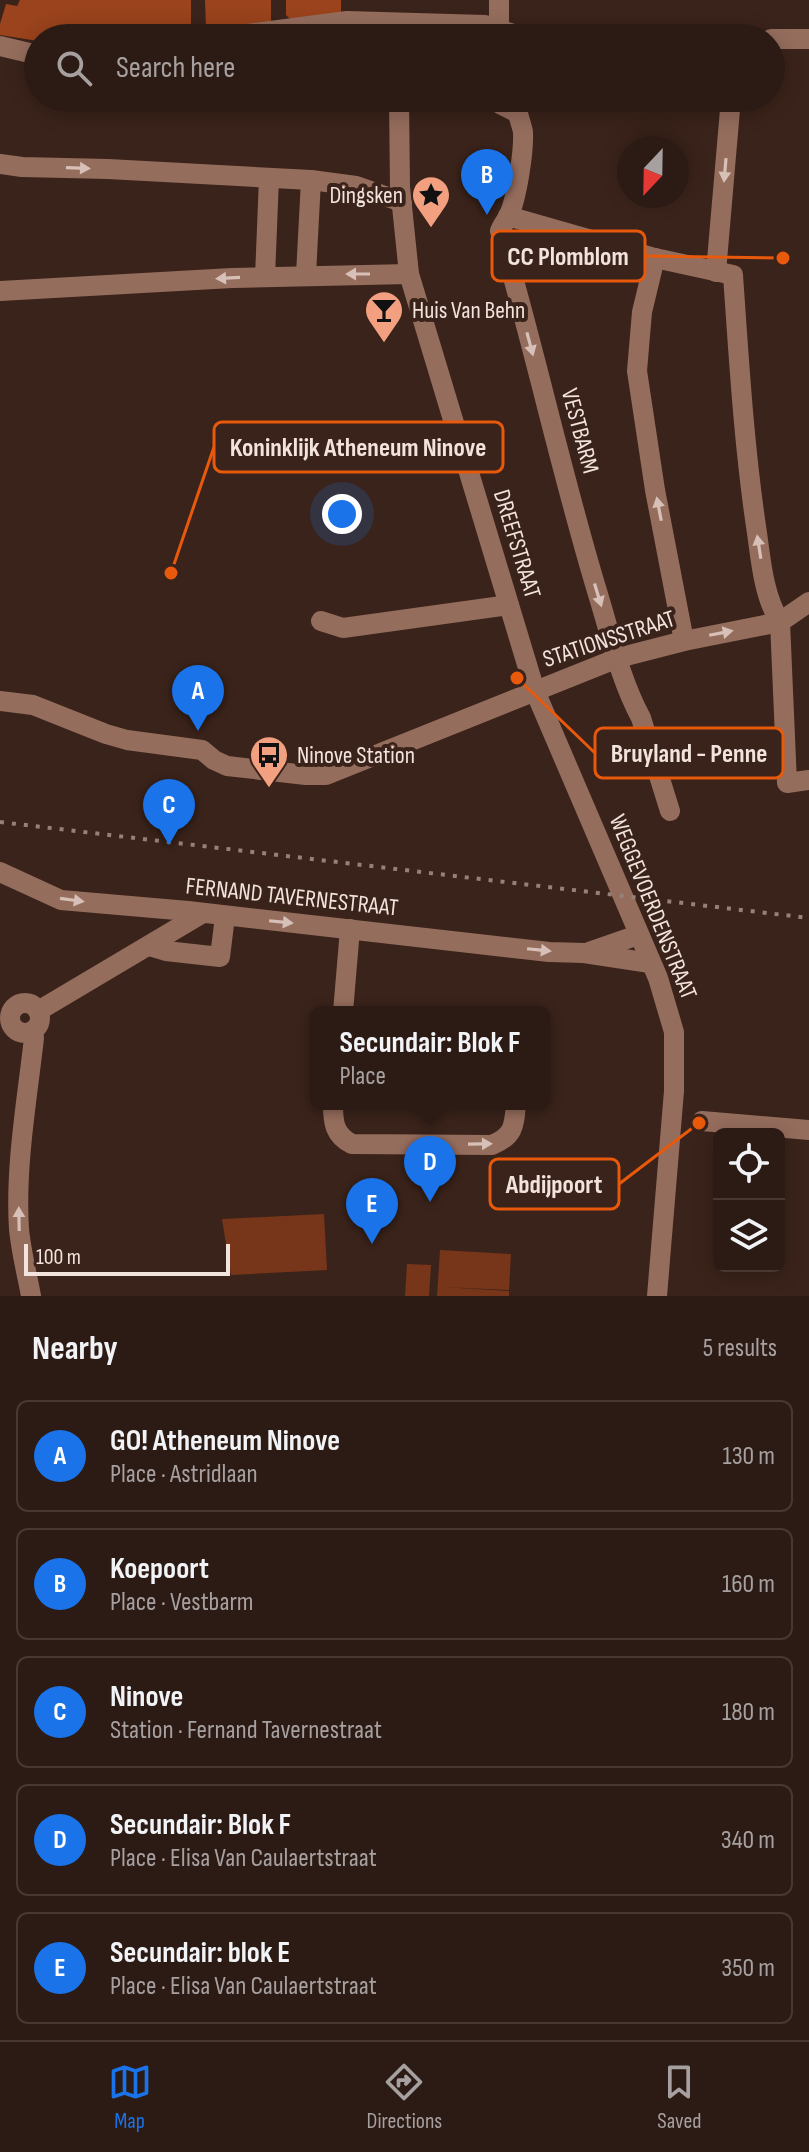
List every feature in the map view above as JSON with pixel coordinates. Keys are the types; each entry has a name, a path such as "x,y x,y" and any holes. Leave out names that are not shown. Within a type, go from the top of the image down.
{"street":[{"path":"498,24 499,0"},
{"path":"315,24 347,21 363,24"},
{"path":"785,39 809,39"},
{"path":"0,46 24,52"},
{"name":"DREEFSTRAAT","path":"399,112 402,202 409,274 535,691"},
{"name":"VESTBARM","path":"516,112 523,132 519,168 508,216 500,231 580,536 670,811"},
{"path":"730,112 718,242 725,274 763,576 780,622 787,783 809,780"},
{"path":"0,164 311,180 356,186 402,202"},
{"path":"265,277 269,178"},
{"path":"306,275 311,180"},
{"path":"508,216 655,258 725,274"},
{"path":"655,258 642,312 637,371 655,490 684,641"},
{"path":"0,291 306,275 409,274"},
{"path":"780,622 809,602"},
{"path":"321,621 343,628 509,605"},
{"name":"STATIONSSTRAAT","path":"0,701 33,705 127,740 202,750 227,766 326,775 618,658 780,622"},
{"name":"WEGGEVOERDENSTRAAT","path":"535,691 650,963 674,1032 674,1091 657,1296"},
{"name":"FERNAND TAVERNESTRAAT","path":"0,872 61,900 549,952 584,953 650,963"},
{"path":"38,1011 203,913"},
{"path":"149,946 220,957 225,916"},
{"path":"344,1006 350,929"},
{"name":"FERNAND TAVERNESTRAAT","path":"584,953 638,935"},
{"path":"26,1003 38,1011 38,1026 32,1032 16,1031 6,1018 18,1005 26,1003"},
{"path":"31,1296 21,1243 19,1201 34,1038 32,1032"},
{"path":"334,1110 338,1135 352,1144 492,1145 505,1139 512,1130 515,1110"},
{"path":"671,1118 809,1130"}],"shaded area":[{"path":"20,0 191,0 191,23 24,24 24,39 0,35 6,4 17,6"},
{"path":"205,0 271,0 271,22 206,24"},
{"path":"286,0 341,0 341,14 290,19 286,15"},
{"path":"324,1214 327,1270 231,1275 222,1219"},
{"path":"440,1250 511,1254 509,1290 442,1287 509,1291 509,1296 437,1296"},
{"path":"407,1264 431,1265 429,1296 405,1296"}],"railway":[{"path":"0,822 809,918"}],"place":[{"name":"Koepoort","path":"487,215"},
{"name":"Dingsken","path":"431,229"},
{"name":"CC Plomblom","path":"783,258"},
{"name":"Huis Van Behn","path":"384,344"},
{"name":"Koninklijk Atheneum Ninove","path":"171,573"},
{"name":"Bruyland - Penne","path":"517,678"},
{"name":"GO! Atheneum Ninove","path":"198,731"},
{"name":"Ninove Station","path":"269,789"},
{"name":"Ninove","path":"169,845"},
{"name":"Abdijpoort","path":"699,1123"},
{"name":"Secundair: Blok F","path":"430,1202"},
{"name":"Secundair: blok E","path":"372,1244"}]}
